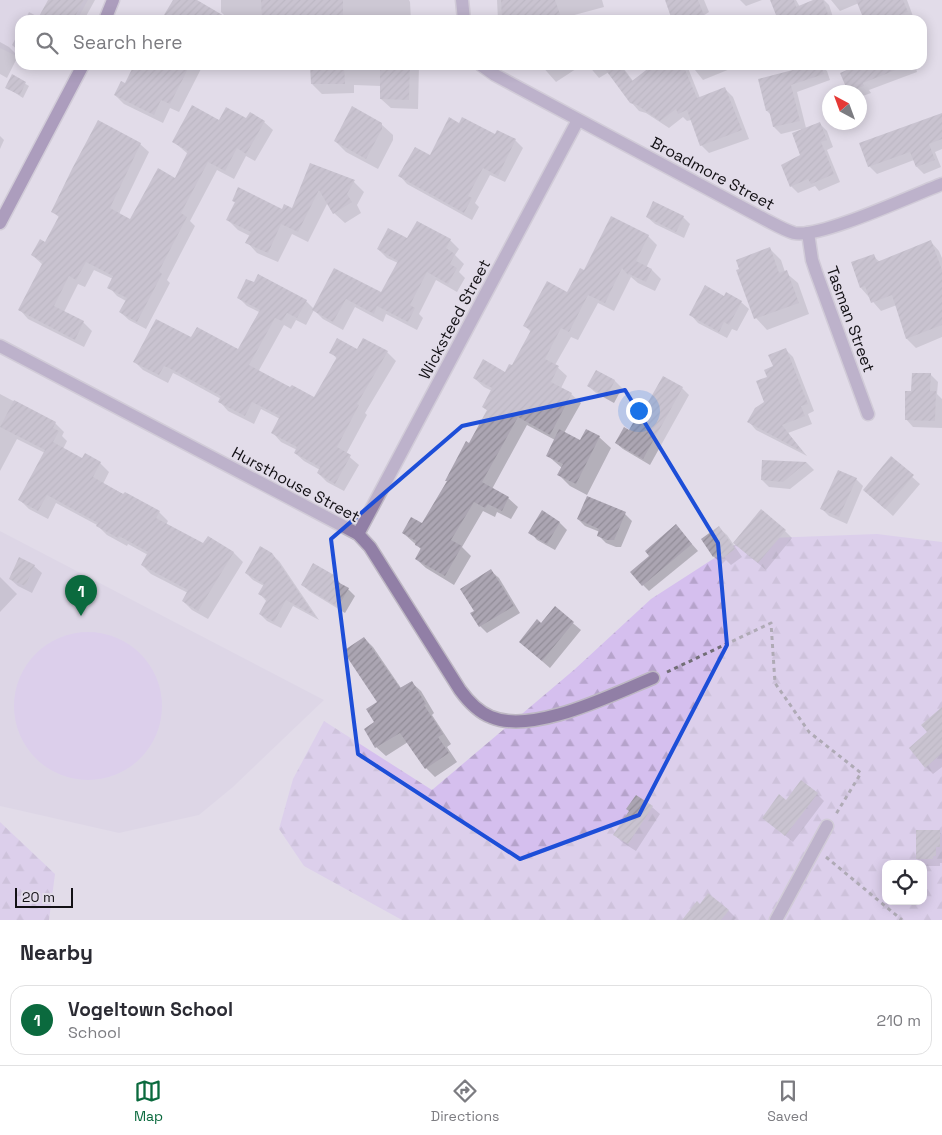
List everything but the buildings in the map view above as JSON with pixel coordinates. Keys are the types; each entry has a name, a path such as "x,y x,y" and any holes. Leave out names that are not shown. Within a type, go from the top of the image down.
{"main road":[{"path":"107,15 113,0"},
{"path":"0,223 80,70"}],"street":[{"path":"462,0 464,15"},
{"name":"Broadmore Street","path":"488,70 578,120 793,233 808,234 830,228 942,184"},
{"name":"Wicksteed Street","path":"358,534 578,120"},
{"name":"Tasman Street","path":"808,234 816,272 868,414"},
{"name":"Hursthouse Street","path":"0,346 358,534 370,547 460,690 468,701 491,717 504,721 520,722 538,719 570,711 653,678"},
{"path":"776,920 827,826"}],"path":[{"path":"653,678 771,623 775,683 808,732 860,773 835,814"},
{"path":"815,848 902,920"}],"highlighted area":[{"path":"625,390 718,543 727,645 639,815 520,859 358,754 331,539 462,426"}],"shaded area":[{"path":"0,0 88,0 80,15 15,15 15,56 0,48"},
{"path":"0,531 324,700 233,787 199,815 119,833 0,806"}],"green space":[{"path":"877,534 942,542 942,920 402,920 304,866 279,829 293,779 324,721 432,790 575,669 651,599 744,539"},
{"path":"88,632 116,638 140,654 156,678 162,706 156,734 140,758 116,774 88,780 60,774 36,758 20,734 14,706 20,678 36,654 60,638"},
{"path":"0,822 55,874 49,920 0,920"}],"place":[{"name":"Vogeltown School","path":"81,616"}]}
